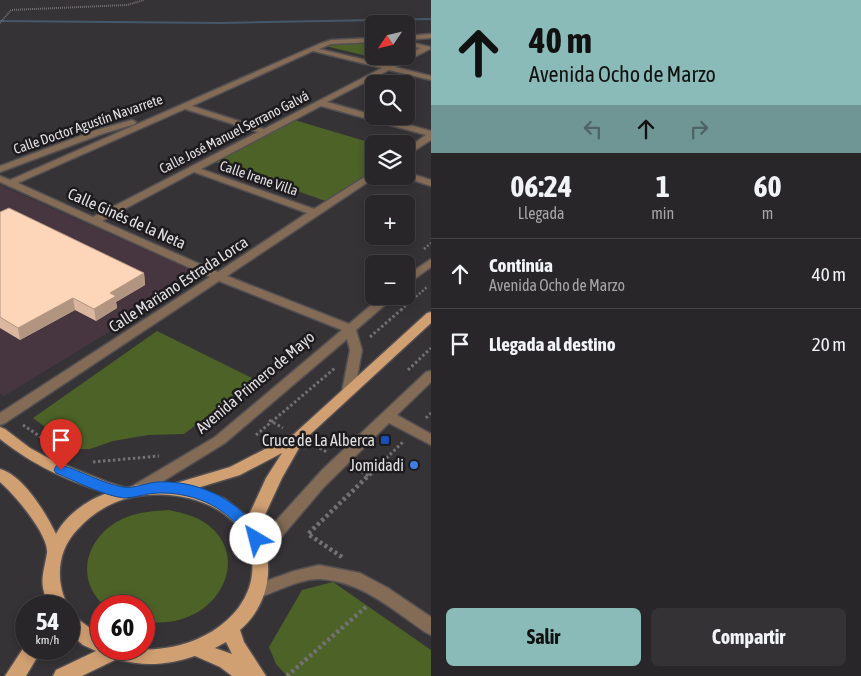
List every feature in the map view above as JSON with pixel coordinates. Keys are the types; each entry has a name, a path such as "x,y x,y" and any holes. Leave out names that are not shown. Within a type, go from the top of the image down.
{"main road":[{"path":"0,432 32,456 94,484 132,491 174,488 212,480 235,471 299,437 431,316"},
{"path":"250,529 274,478 299,437"},
{"path":"0,474 24,495 37,511 48,531 55,551"},
{"path":"155,656 175,654 195,648 215,640 231,629 243,617 258,591 262,570 260,550 250,529 231,509 205,495 174,488"},
{"path":"54,595 51,576 55,551 63,535 75,521 90,509 106,500 132,491"},
{"path":"231,629 236,645 256,676"},
{"path":"80,631 90,639"},
{"path":"195,648 227,662 247,676"},
{"path":"15,676 26,660"},
{"path":"63,676 90,660"}],"street":[{"path":"415,37 431,36"},
{"name":"Calle Doctor Agustín Navarrete","path":"11,183 321,45 332,42 365,40"},
{"path":"321,45 431,78"},
{"path":"415,45 428,48"},
{"name":"Calle José Manuel Serrano Galvá","path":"93,221 428,48"},
{"path":"312,49 392,66"},
{"path":"321,103 431,135"},
{"path":"185,106 266,132"},
{"name":"Calle Doctor Agustín Navarrete","path":"0,169 99,132 185,106"},
{"path":"415,147 431,135"},
{"name":"Calle Irene Villa","path":"193,170 316,213"},
{"path":"415,178 431,183"},
{"name":"Calle Ginés de la Neta","path":"0,179 220,277 350,329"},
{"name":"Calle Mariano Estrada Lorca","path":"4,417 365,180"},
{"path":"415,275 431,262"},
{"name":"Avenida Primero de Mayo","path":"132,491 220,440 378,305"},
{"path":"348,391 356,350 350,329"},
{"path":"260,550 295,508 341,460 431,375"},
{"path":"388,417 431,440"},
{"path":"258,591 294,578 320,572 354,578 382,593 431,627"}],"path":[{"path":"0,23 11,10 127,5 144,0"},
{"path":"254,412 369,475"},
{"path":"346,560 308,534 431,413"},
{"path":"4,417 61,450"},
{"path":"85,460 94,463 166,455"},
{"path":"287,676 382,593"}],"shaded area":[{"path":"0,185 202,275 4,396 0,393"}],"green space":[{"path":"365,40 365,56 321,45 331,42"},
{"path":"415,45 426,48 415,54"},
{"path":"291,119 365,141 365,180 331,203 210,160"},
{"path":"157,331 256,380 184,434 148,435 113,441 90,449 75,449 33,418"},
{"path":"169,510 189,515 208,525 220,537 226,551 228,565 225,579 219,592 197,613 182,619 158,623 155,623 155,595 96,595 89,582 87,569 89,556 94,544 102,533 127,517 153,511"},
{"path":"333,582 431,650 431,676 287,676 276,664 269,647 302,590"}],"building":[{"path":"9,208 144,273 110,293 116,296 94,309 73,298 18,328 0,317 0,212"}],"waterway":[{"path":"0,21 221,23 431,19"}],"place":[{"name":"Cruce de La Alberca","path":"385,440"},
{"name":"Jomidadi","path":"414,465"}],"route":[{"path":"61,470 94,484 125,492 157,487 174,488 205,495 231,509 250,529 256,539"}]}
